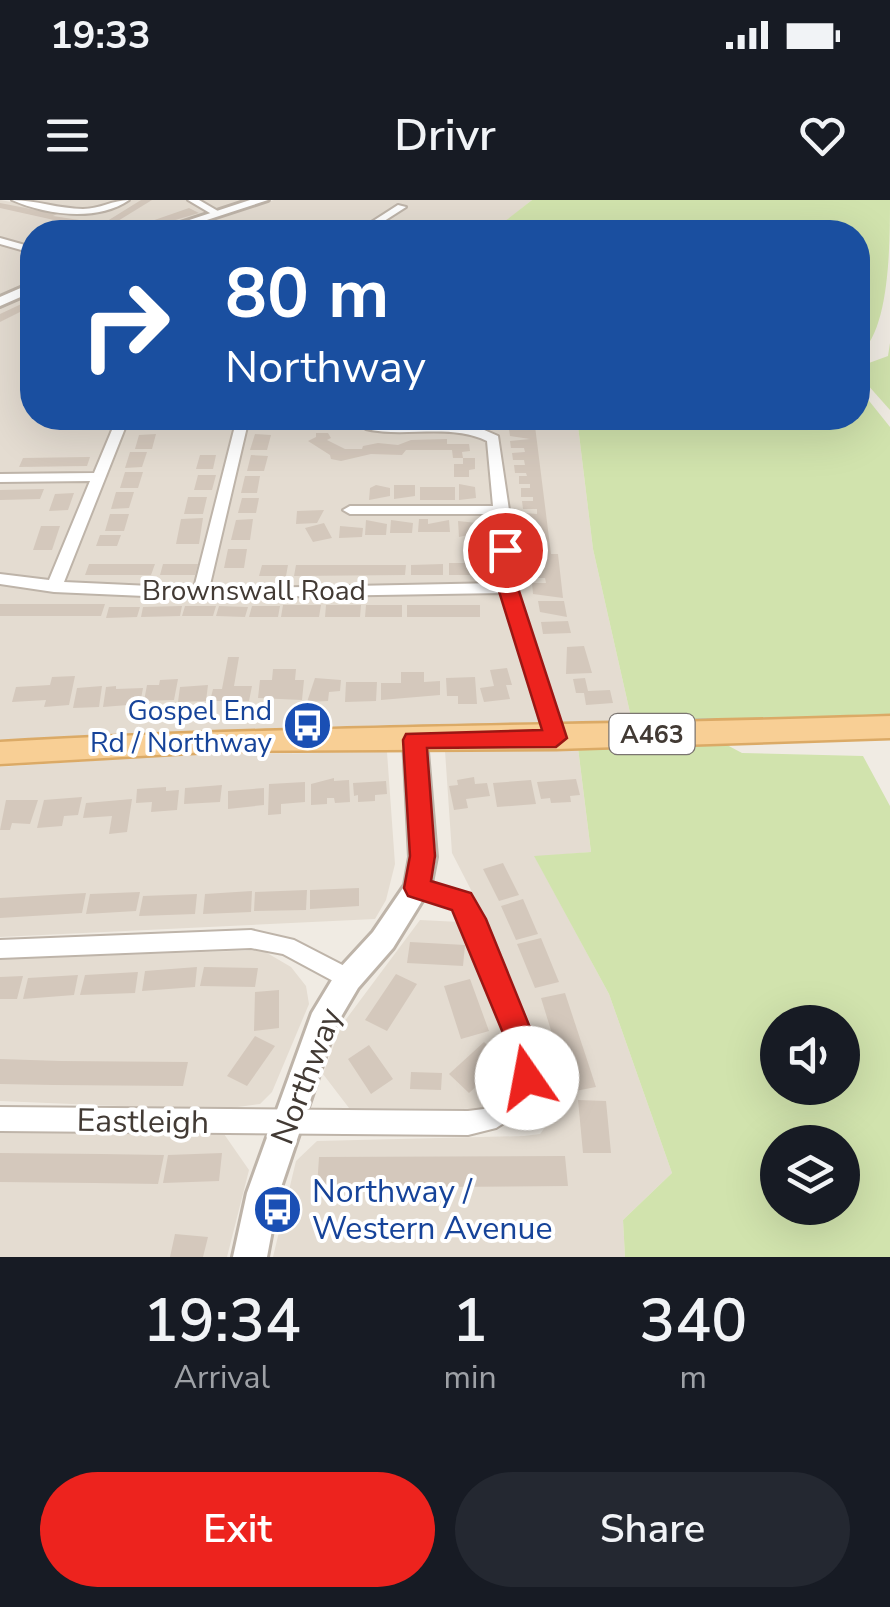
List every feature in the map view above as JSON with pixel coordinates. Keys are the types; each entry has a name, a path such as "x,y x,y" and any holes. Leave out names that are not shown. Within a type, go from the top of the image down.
{"main road":[{"name":"A463","path":"0,753 178,742 556,738 890,727"}],"street":[{"path":"16,200 90,214 104,212 126,200"},
{"path":"192,200 218,214"},
{"path":"198,220 262,200"},
{"path":"379,220 399,207 414,208"},
{"path":"54,587 117,430"},
{"path":"200,590 240,430"},
{"path":"383,430 486,433 494,439 508,588 556,738"},
{"path":"0,478 96,477"},
{"path":"350,510 502,510"},
{"name":"Brownswall Road","path":"0,579 54,587 200,590 508,588"},
{"name":"Northway","path":"250,1257 263,1193 322,1022 348,979 383,940 417,888 422,856 414,740"},
{"name":"Eastleigh","path":"0,1119 468,1123 488,1120 521,1094 530,1062 462,901 417,888"},
{"path":"0,949 251,939 287,946 348,979"}],"shaded area":[{"path":"0,200 86,215 93,211 30,200 254,200 190,220 20,220 20,243 0,238"},
{"path":"274,200 532,200 507,220 212,220"},
{"path":"0,244 20,249 20,288 0,297"},
{"path":"20,298 20,430 578,430 593,549 633,726 0,743 0,307"},
{"path":"578,748 591,852 535,857 609,994 672,1173 623,1220 625,1257 273,1257 296,1161 317,1141 524,1136 540,1134 548,1123 551,1102 531,1025 487,921 452,853 445,751"},
{"path":"387,752 395,864 386,900 375,919 0,937 0,767 175,755"},
{"path":"420,920 460,922 507,1034 515,1066 506,1091 483,1109 349,1108 323,1074 341,1026"},
{"path":"262,950 291,967 306,986 309,1004 272,1092 260,1104 216,1110 0,1101 0,959"},
{"path":"0,1132 224,1134 249,1170 227,1257 0,1257"}],"green space":[{"path":"532,200 890,200 882,308 870,342 870,220 506,220"},
{"path":"890,343 890,410 870,388 870,363 888,356"},
{"path":"870,402 890,427 890,719 633,726 593,549 578,430 870,430"},
{"path":"725,744 742,753 863,756 890,806 890,1257 625,1257 623,1220 672,1173 609,994 534,856 591,852 578,748"}],"building":[{"path":"141,200 152,200 120,220 109,220"},
{"path":"0,203 79,220 54,220 0,208"},
{"path":"189,208 199,213 175,220 154,220"},
{"path":"20,305 20,312 0,322 0,314"},
{"path":"509,430 536,430 551,554 558,554 563,598 533,594 532,583 546,583 545,578 529,578 528,569 543,568 542,563 525,563 525,554 537,554 536,550 523,550 522,541 533,541 532,535 525,535 524,527 535,526 535,522 524,522 524,513 537,514 537,509 523,509 522,501 533,501 533,497 521,497 521,488 530,488 530,484 519,484 519,476 527,476 515,473 514,465 525,465 524,460 513,460 512,453 525,452 524,448 511,448 510,441 530,439 510,436"},
{"path":"316,433 328,433 331,438 327,440 345,449 447,439 447,444 469,444 470,451 462,452 463,458 453,458 452,450 406,450 402,455 371,454 341,461 331,459 308,441"},
{"path":"156,434 152,449 135,449 139,435"},
{"path":"255,434 271,435 267,450 250,450"},
{"path":"130,452 147,452 142,467 125,468"},
{"path":"200,455 216,455 213,469 196,469"},
{"path":"251,455 268,456 264,471 247,471"},
{"path":"90,457 87,466 19,467 23,458"},
{"path":"463,458 475,458 475,469 469,470 469,477 454,477 454,464 463,464"},
{"path":"125,472 143,472 138,488 120,488"},
{"path":"198,475 216,475 212,490 194,490"},
{"path":"245,476 260,476 257,493 241,493"},
{"path":"459,484 475,487 476,498 459,500"},
{"path":"394,485 415,485 415,496 394,499"},
{"path":"420,487 455,487 455,500 420,500"},
{"path":"370,488 390,488 390,496 369,500"},
{"path":"44,489 40,499 0,500 0,490"},
{"path":"116,492 134,492 129,508 111,509"},
{"path":"74,493 68,510 49,511 55,494"},
{"path":"188,497 207,497 203,514 184,514"},
{"path":"242,498 259,498 256,513 238,513"},
{"path":"324,510 317,523 296,524 297,511"},
{"path":"110,514 129,514 124,531 105,531"},
{"path":"203,518 199,544 176,544 181,519"},
{"path":"253,519 250,540 231,540 236,520"},
{"path":"419,519 428,519 428,524 449,520 450,532 418,532"},
{"path":"366,520 387,524 386,535 365,535"},
{"path":"391,520 413,523 412,533 390,533"},
{"path":"458,521 477,523 477,533 459,537"},
{"path":"324,523 332,538 313,542 305,528"},
{"path":"41,526 60,526 52,550 33,550"},
{"path":"340,526 363,528 362,537 339,538"},
{"path":"100,535 121,535 117,546 96,546"},
{"path":"228,549 247,549 244,568 224,568"},
{"path":"449,563 477,563 478,575 449,575"},
{"path":"89,564 155,564 151,575 85,575"},
{"path":"163,564 198,564 195,575 160,575"},
{"path":"443,564 443,575 411,575 411,565"},
{"path":"262,565 288,565 286,576 259,576"},
{"path":"296,565 406,565 405,575 294,576"},
{"path":"538,601 564,601 567,617 540,612"},
{"path":"0,604 105,604 101,616 0,616"},
{"path":"283,605 321,605 319,617 281,617"},
{"path":"326,605 361,605 360,617 325,617"},
{"path":"366,605 402,605 402,617 365,617"},
{"path":"407,605 480,605 480,617 407,617"},
{"path":"182,606 180,616 141,617 143,607"},
{"path":"185,606 216,606 213,616 182,616"},
{"path":"219,606 248,607 245,617 216,616"},
{"path":"252,606 280,606 278,617 249,617"},
{"path":"109,607 140,607 137,617 106,618"},
{"path":"568,621 571,633 543,634 541,622"},
{"path":"584,646 592,673 566,674 567,647"},
{"path":"228,657 239,657 234,686 252,686 249,701 210,701 213,689 222,689"},
{"path":"507,668 512,685 506,685 510,699 484,702 480,688 494,686 490,670"},
{"path":"273,669 296,669 295,680 304,680 302,700 258,698 260,680 272,680"},
{"path":"401,672 424,672 424,682 440,681 440,695 381,700 381,683 401,683"},
{"path":"75,676 69,705 44,707 46,700 12,702 16,687 50,685 52,677"},
{"path":"475,677 477,704 458,704 458,696 447,696 446,678"},
{"path":"315,678 341,680 340,691 329,692 328,701 307,702"},
{"path":"585,678 588,691 610,690 613,703 586,705 584,693 576,693 573,679"},
{"path":"178,679 174,700 144,701 147,685"},
{"path":"346,682 377,682 376,701 345,702"},
{"path":"208,685 206,701 178,702 180,687"},
{"path":"102,686 99,707 73,708 77,688"},
{"path":"106,687 143,688 140,704 103,707"},
{"path":"474,777 475,784 487,783 490,796 466,799 468,808 454,810 449,786"},
{"path":"334,778 349,780 350,802 335,803 334,798 327,798 327,804 311,805 311,784"},
{"path":"576,779 580,795 570,796 571,802 541,799 537,782"},
{"path":"531,780 536,804 497,807 493,783"},
{"path":"386,781 387,794 375,795 375,801 358,802 358,795 354,796 353,783"},
{"path":"305,782 305,802 281,804 281,814 268,815 269,784"},
{"path":"222,785 220,802 184,804 185,788"},
{"path":"166,787 166,791 179,790 177,810 151,812 152,802 136,803 137,789"},
{"path":"264,788 264,805 228,809 228,791"},
{"path":"82,797 78,815 64,816 62,826 37,828 44,800"},
{"path":"132,799 127,832 109,834 112,816 83,818 86,803"},
{"path":"6,800 38,800 30,824 12,823 10,830 0,830"},
{"path":"503,863 519,895 499,901 483,869"},
{"path":"359,888 359,906 310,909 310,890"},
{"path":"307,890 306,910 254,911 255,892"},
{"path":"252,891 251,912 203,914 205,894"},
{"path":"140,892 136,911 86,914 90,894"},
{"path":"86,893 82,913 0,918 0,898"},
{"path":"197,894 195,914 139,916 143,896"},
{"path":"523,899 538,934 516,940 501,906"},
{"path":"541,938 559,982 535,988 517,944"},
{"path":"410,942 465,945 463,966 407,963"},
{"path":"197,967 195,987 142,991 145,971"},
{"path":"204,967 258,968 255,987 200,986"},
{"path":"138,972 135,993 80,995 85,975"},
{"path":"396,974 417,984 387,1031 365,1020"},
{"path":"78,975 74,995 23,999 28,978"},
{"path":"23,976 17,999 0,999 0,977"},
{"path":"470,979 489,1031 461,1039 444,986"},
{"path":"279,990 279,1028 254,1031 255,992"},
{"path":"565,993 596,1087 570,1092 541,998"},
{"path":"255,1036 275,1046 247,1086 227,1076"},
{"path":"484,1042 504,1061 469,1093 449,1074"},
{"path":"369,1045 393,1079 371,1094 348,1059"},
{"path":"0,1059 188,1062 183,1086 54,1085 0,1084"},
{"path":"411,1072 442,1073 441,1090 410,1089"},
{"path":"578,1100 606,1101 611,1153 583,1153"},
{"path":"0,1153 164,1155 158,1184 0,1182"},
{"path":"222,1153 219,1181 163,1183 168,1155"},
{"path":"565,1156 568,1186 317,1188 319,1157"},
{"path":"175,1234 208,1237 203,1257 170,1257"}],"waterway":[{"path":"691,721 775,720"}],"place":[{"name":"Gospel End Rd / Northway","path":"307,726"},
{"name":"Northway / Western Avenue","path":"277,1209"}],"route":[{"path":"505,550 508,588 556,738 414,740 422,856 417,888 462,901 530,1062 527,1078"}]}
